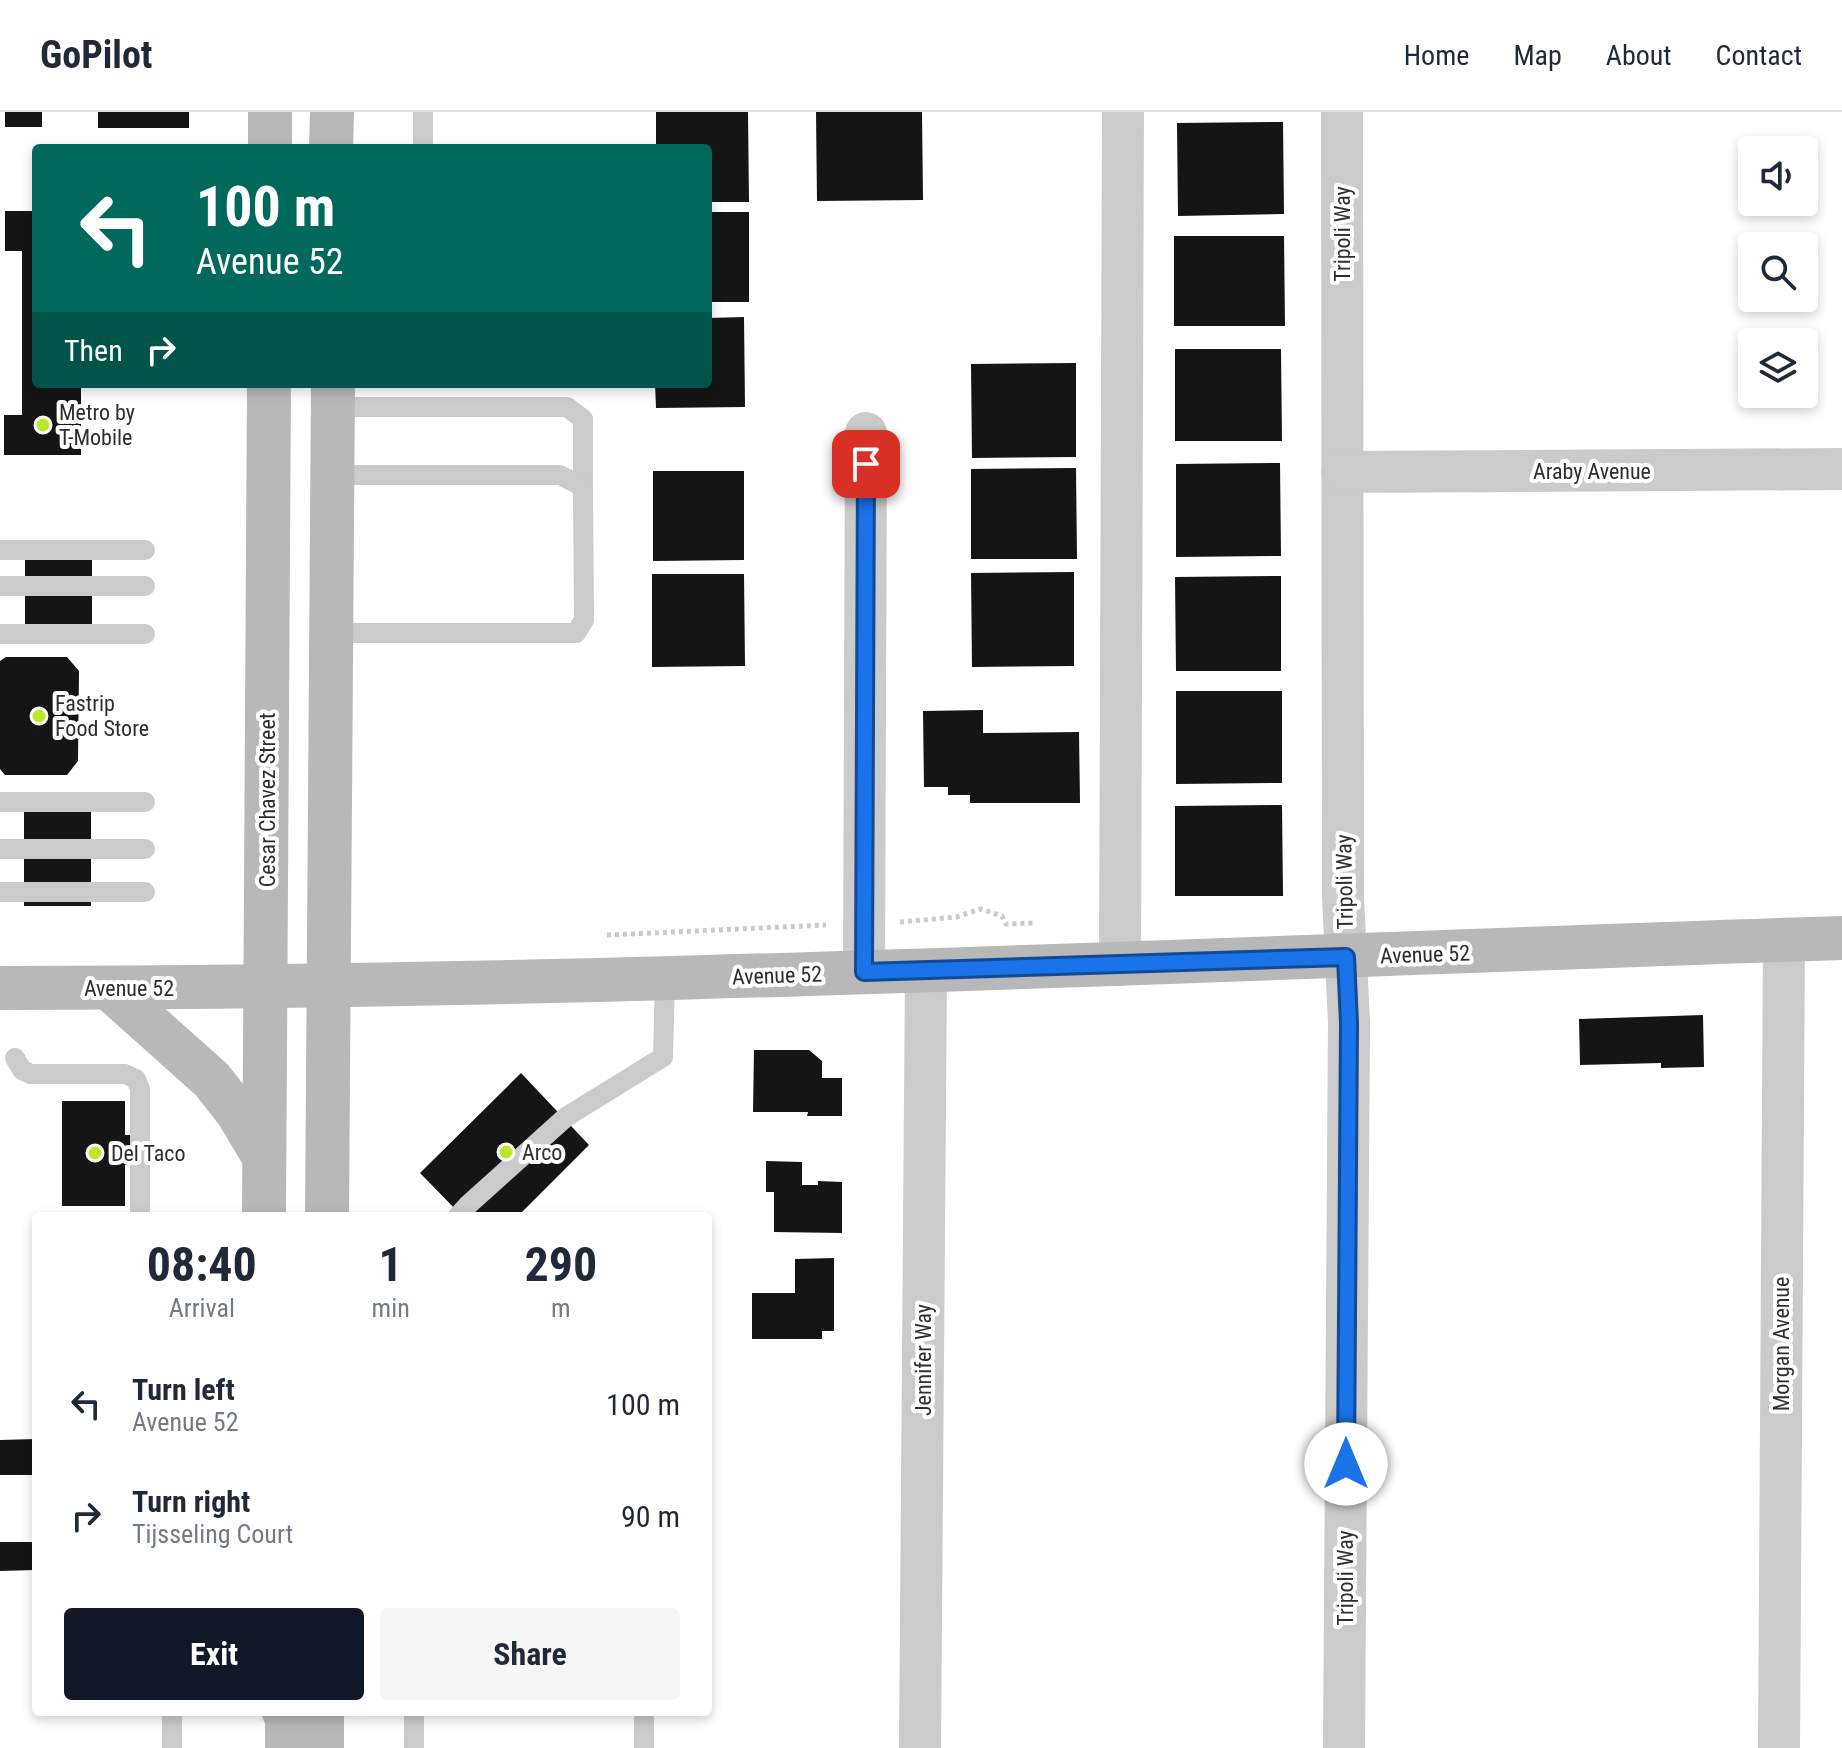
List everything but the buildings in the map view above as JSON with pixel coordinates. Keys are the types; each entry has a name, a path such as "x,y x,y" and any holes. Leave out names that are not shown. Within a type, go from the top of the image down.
{"main road":[{"path":"270,112 270,144"},
{"path":"331,144 332,112"},
{"name":"Cesar Chavez Street","path":"264,1212 269,388"},
{"path":"327,1212 332,395"},
{"name":"Avenue 52","path":"0,988 329,986 926,971 1842,938"},
{"path":"109,988 212,1080 237,1112 264,1157"},
{"path":"260,1716 260,1748"},
{"path":"286,1716 287,1748"},
{"path":"322,1716 322,1748"}],"street":[{"path":"1120,965 1123,112"},
{"name":"Tripoli Way","path":"1342,112 1343,896 1349,1023 1344,1748"},
{"path":"864,972 866,433"},
{"name":"Araby Avenue","path":"1342,472 1842,469"},
{"name":"Morgan Avenue","path":"1779,1748 1784,940"},
{"name":"Jennifer Way","path":"920,1748 926,971"}],"lane":[{"path":"423,112 423,144"},
{"path":"331,633 576,633 584,620 583,419 567,407 332,395"},
{"path":"332,475 560,475 583,487"},
{"path":"0,550 145,550"},
{"path":"0,586 145,586"},
{"path":"0,634 145,634"},
{"path":"0,802 145,802"},
{"path":"0,849 145,849"},
{"path":"0,892 145,892"},
{"path":"462,1212 566,1117 663,1057 665,978"},
{"path":"15,1058 22,1070 31,1074 125,1074 136,1079 140,1089 140,1212"},
{"path":"172,1716 172,1748"},
{"path":"414,1716 414,1748"},
{"path":"644,1719 644,1748"}],"place":[{"name":"Metro by T-Mobile","path":"43,425"},
{"name":"Fastrip Food Store","path":"39,716"},
{"name":"Arco","path":"506,1152"},
{"name":"Del Taco","path":"95,1153"}],"route":[{"path":"866,464 864,972 1346,957 1349,1023 1346,1464"}]}
